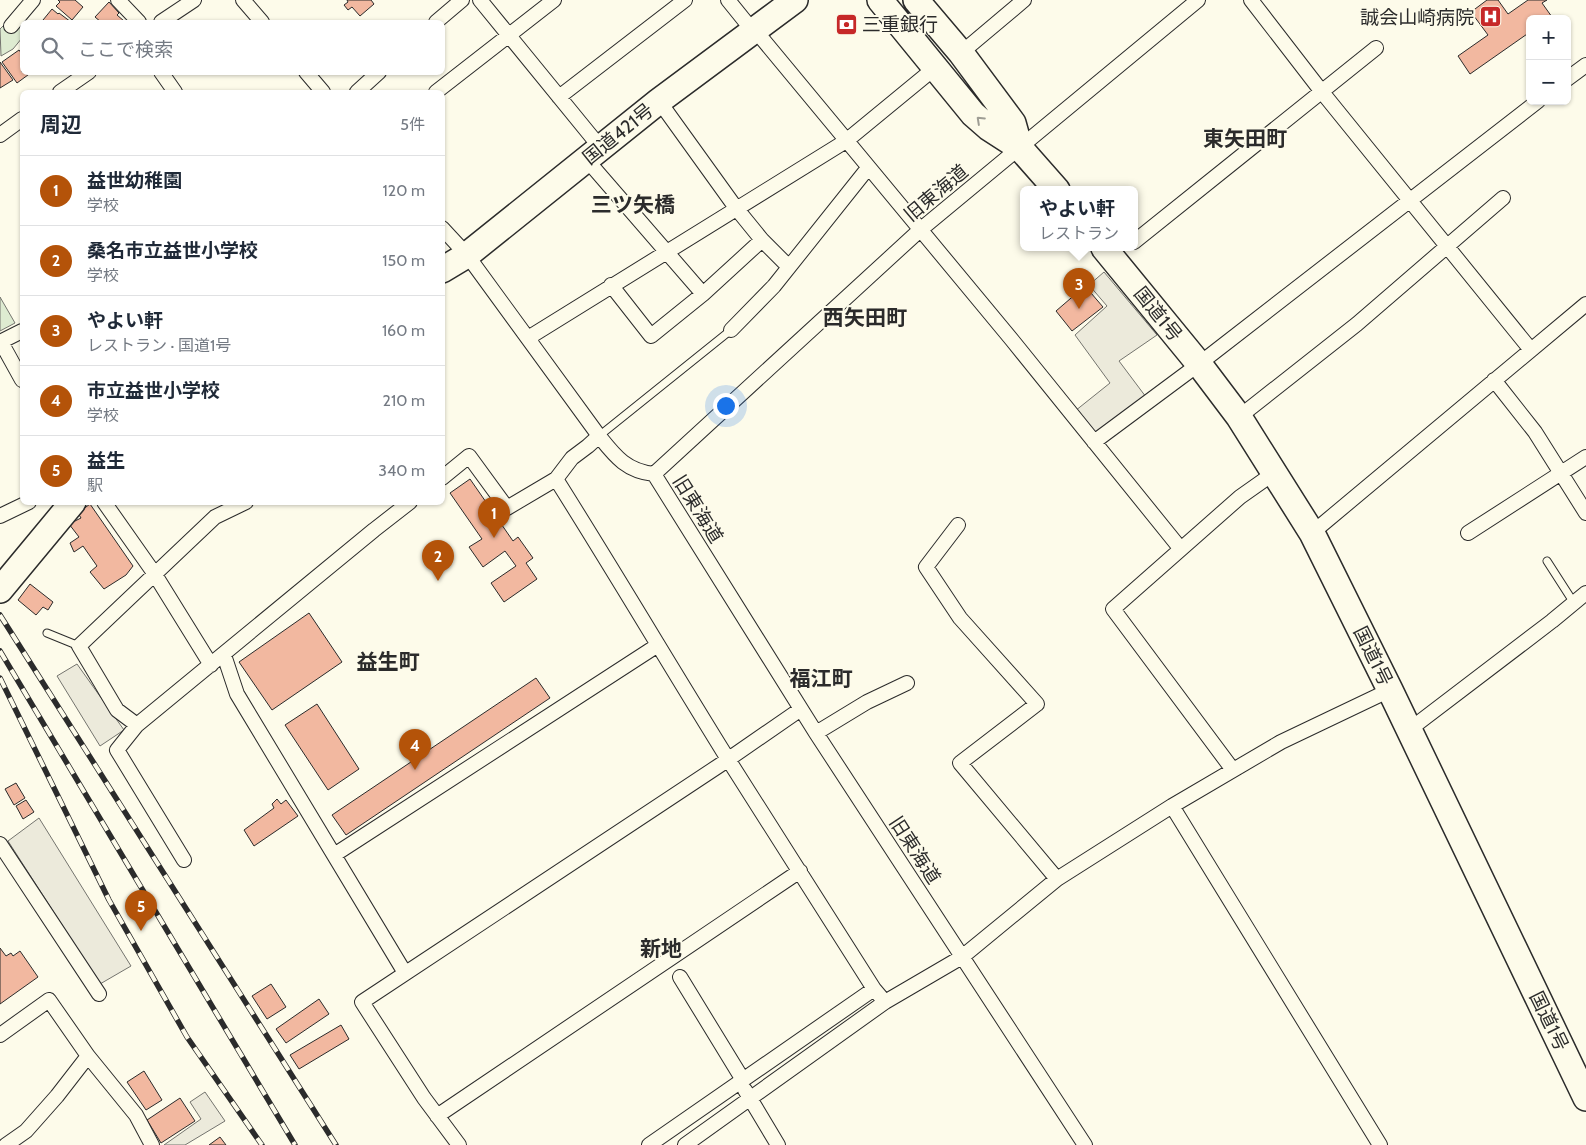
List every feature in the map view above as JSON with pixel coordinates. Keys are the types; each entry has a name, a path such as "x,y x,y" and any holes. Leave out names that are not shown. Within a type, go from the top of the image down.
{"highway":[{"name":"国道421号","path":"445,268 467,255 659,101 795,0"},
{"path":"880,0 973,114 989,128 1020,148 1054,186"},
{"path":"916,0 961,53 1013,123 1020,148"},
{"name":"国道1号","path":"1114,251 1239,417 1312,533 1390,690 1586,1098"},
{"path":"2,582 70,505"}],"street":[{"path":"11,26 32,0"},
{"path":"118,0 137,20"},
{"path":"165,20 194,0"},
{"path":"243,0 260,20"},
{"path":"438,20 462,0"},
{"path":"480,0 559,97 593,153 666,251 703,294"},
{"path":"439,90 554,0"},
{"path":"559,97 685,0"},
{"path":"728,0 846,140 1180,548"},
{"path":"961,53 1024,0"},
{"name":"旧東海道","path":"1085,1145 816,733 654,474 920,230 1198,0"},
{"path":"1251,0 1322,92 1531,350"},
{"path":"1138,239 1376,48"},
{"path":"1571,76 1586,65"},
{"path":"528,338 846,140 936,67"},
{"path":"63,90 85,75"},
{"path":"164,75 174,90"},
{"path":"309,75 321,90"},
{"path":"359,90 376,75"},
{"path":"659,101 736,208 762,240 789,267"},
{"path":"1094,442 1533,105"},
{"path":"0,134 20,120"},
{"path":"730,330 750,312 789,267 868,168"},
{"path":"1239,417 1357,324 1503,198"},
{"path":"445,231 467,255 599,436 619,460 640,472 654,474"},
{"path":"611,285 651,336 703,294 762,240"},
{"path":"1312,533 1586,304"},
{"path":"20,332 1,342 20,376"},
{"path":"1494,380 1535,432 1586,513"},
{"path":"445,476 469,456 507,508 556,480 572,458 599,436"},
{"path":"1468,533 1586,457"},
{"path":"1233,770 1112,609 1240,497 1274,473"},
{"path":"556,480 634,602 658,645 728,758 874,989 885,1002"},
{"path":"0,516 23,505"},
{"path":"106,505 154,574 211,665"},
{"path":"137,725 116,710 79,646 215,517 240,505"},
{"path":"184,860 118,750 137,725 406,505"},
{"path":"958,525 926,568 960,618 1037,704 960,763 1057,879"},
{"path":"1409,730 1586,593"},
{"path":"334,855 658,645"},
{"path":"224,654 237,694 405,973"},
{"path":"816,733 867,702 907,683"},
{"path":"685,1145 885,1002 962,957 1057,879 1172,806 1281,742 1390,690"},
{"path":"459,1145 437,1116 362,1002 801,709"},
{"path":"1172,806 1380,1145"},
{"path":"0,844 99,994"},
{"path":"437,1116 800,871"},
{"path":"680,978 778,1145"},
{"path":"649,1145 874,989"},
{"path":"0,1035 49,1000 88,1056 136,1115 152,1145"},
{"path":"6,1145 26,1131 57,1096 88,1056"}],"lane":[{"path":"599,436 730,330"},
{"path":"1547,561 1574,603"},
{"path":"47,633 79,646"}],"green space":[{"path":"4,25 14,33 20,26 20,40 13,49 1,56 0,29"},
{"path":"0,297 15,323 0,331"}],"shaded area":[{"path":"1104,272 1157,335 1119,361 1146,397 1094,436 1075,411 1110,383 1075,335 1107,306 1089,285"},
{"path":"77,664 124,730 100,746 57,676"},
{"path":"39,818 131,966 100,984 8,841"},
{"path":"205,1092 225,1121 185,1145 164,1145 201,1119 190,1102"}],"building":[{"path":"58,0 75,0 83,7 72,20 56,6 60,2"},
{"path":"347,0 371,0 374,4 360,16 352,7 348,10 344,5 348,2"},
{"path":"1487,0 1498,0 1508,14 1528,0 1547,0 1542,3 1551,15 1526,15 1526,35 1470,74 1458,56 1488,35 1471,12"},
{"path":"109,2 119,13 117,15 123,20 99,20 95,17"},
{"path":"52,9 68,20 43,20"},
{"path":"19,50 20,75 28,75 17,83 2,62"},
{"path":"0,62 13,80 0,88"},
{"path":"1085,286 1103,307 1072,331 1056,311"},
{"path":"470,479 513,541 518,537 533,558 526,563 537,579 504,602 491,583 516,566 505,551 483,567 469,547 482,539 450,493"},
{"path":"91,505 133,566 126,575 104,589 90,572 97,566 83,546 74,552 70,543 79,537 69,524 81,518 78,513"},
{"path":"30,584 53,602 48,610 43,607 36,615 18,600"},
{"path":"309,613 342,662 272,710 239,662"},
{"path":"536,678 550,698 346,835 332,815"},
{"path":"317,704 359,769 328,790 285,725"},
{"path":"16,783 25,798 14,805 5,789"},
{"path":"277,799 281,804 286,800 298,816 254,846 244,830 274,808 272,804"},
{"path":"26,800 34,812 23,819 16,806"},
{"path":"0,948 6,956 11,953 13,956 20,951 38,977 0,1004"},
{"path":"271,984 286,1007 267,1019 252,996"},
{"path":"319,999 329,1014 286,1043 276,1029"},
{"path":"341,1025 349,1039 299,1069 290,1055"},
{"path":"144,1071 162,1100 146,1110 127,1082"},
{"path":"180,1098 195,1121 161,1143 147,1120"},
{"path":"220,1137 226,1145 209,1145"}],"railway":[{"path":"0,615 336,1145"},
{"path":"0,651 295,1145"},
{"path":"0,678 109,900 187,1037 262,1145"}],"place":[{"name":"誠会山崎病院","path":"1490,17"},
{"name":"三重銀行","path":"846,24"},
{"name":"やよい軒","path":"1079,309"},
{"name":"益世幼稚園","path":"494,538"},
{"name":"桑名市立益世小学校","path":"438,581"},
{"name":"市立益世小学校","path":"415,770"},
{"name":"益生","path":"141,931"}],"district":[{"name":"東矢田町","path":"1245,138"},
{"name":"三ツ矢橋","path":"633,204"},
{"name":"西矢田町","path":"865,317"},
{"name":"益生町","path":"388,661"},
{"name":"福江町","path":"821,678"},
{"name":"新地","path":"661,948"}]}
